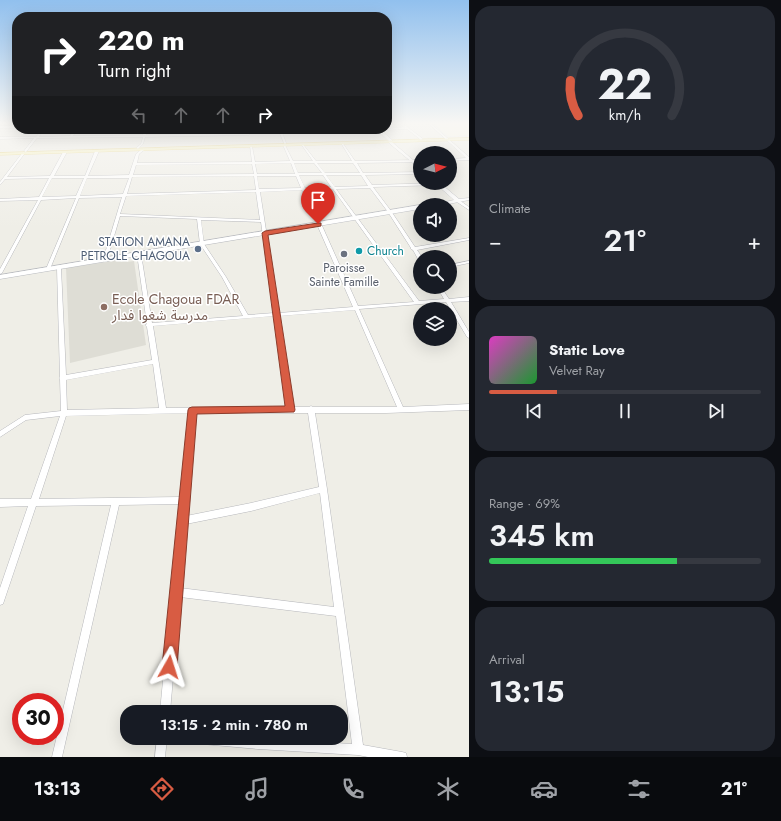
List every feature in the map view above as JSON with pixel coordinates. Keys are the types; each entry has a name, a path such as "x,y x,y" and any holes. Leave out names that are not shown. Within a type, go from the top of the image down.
{"street":[{"path":"0,184 20,157"},
{"path":"0,273 62,157"},
{"path":"48,269 94,157"},
{"path":"105,260 124,195 137,157"},
{"path":"253,157 291,410"},
{"path":"289,157 401,409"},
{"path":"311,157 333,189 417,302 469,299"},
{"path":"352,157 390,212 413,249 469,239"},
{"path":"457,160 469,159"},
{"path":"135,164 413,160"},
{"path":"5,178 413,173"},
{"path":"0,200 413,185"},
{"path":"447,190 469,209"},
{"path":"457,203 469,199"},
{"path":"0,277 413,208"},
{"path":"118,215 262,220"},
{"path":"199,218 202,244 224,277 246,316"},
{"path":"139,254 148,325 163,411"},
{"path":"457,265 469,262"},
{"path":"0,602 35,503 64,413 59,268"},
{"path":"443,294 469,336"},
{"path":"148,325 413,302"},
{"path":"62,378 154,362"},
{"path":"0,434 25,418 64,413 469,407"},
{"path":"311,409 324,489 358,750"},
{"path":"166,705 177,592 192,410"},
{"path":"182,521 251,507 324,489"},
{"path":"0,504 185,500"},
{"path":"57,757 116,501"},
{"path":"177,592 339,612"},
{"path":"160,757 161,745"},
{"path":"275,745 358,750 402,757"}],"shaded area":[{"name":"Ecole Chagoua FDAR مدرسة شغوا فدار","path":"126,259 127,262 134,261 146,345 70,363 66,268"}],"place":[{"name":"STATION AMANA PETROLE CHAGOUA","path":"198,249"},
{"name":"Church","path":"359,251"},
{"name":"Paroisse Sainte Famille","path":"344,254"},
{"name":"Ecole Chagoua FDAR مدرسة شغوا فدار","path":"104,307"}],"route":[{"path":"169,667 177,592 192,410 291,410 265,233 318,224"}]}
